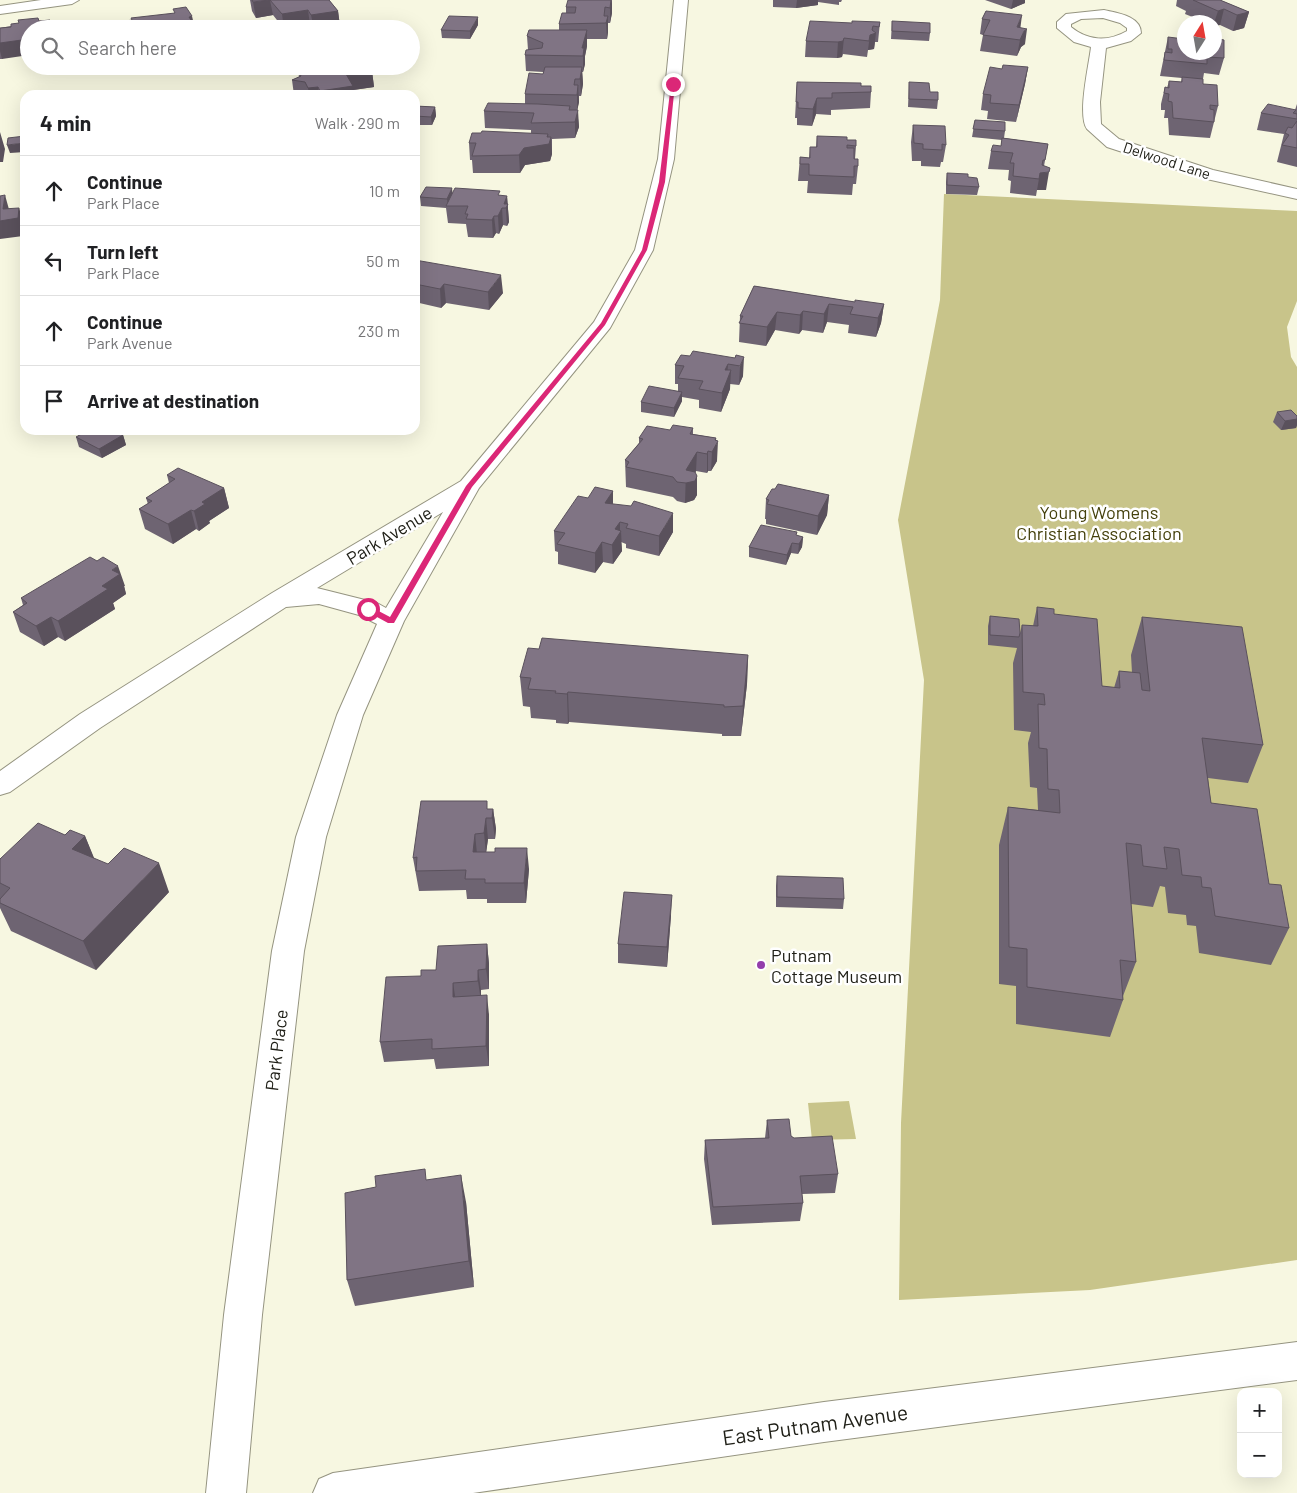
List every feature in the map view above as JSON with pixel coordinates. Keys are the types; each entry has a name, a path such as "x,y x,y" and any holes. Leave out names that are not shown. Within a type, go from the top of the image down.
{"street":[{"path":"0,10 72,0"},
{"name":"Park Avenue","path":"0,785 90,721 281,599 469,486 603,324 644,250 666,159 681,0"},
{"name":"Delwood Lane","path":"1099,44 1092,102 1093,126 1113,143 1208,174 1297,194"},
{"name":"Park Place","path":"226,1493 243,1315 288,951 311,837 350,715 391,621 469,486"},
{"path":"281,599 319,596 368,609 391,621"},
{"name":"East Putnam Avenue","path":"333,1493 824,1422 1297,1361"}],"green space":[{"name":"Young Womens Christian Association","path":"944,194 1297,211 1297,301 1287,327 1291,357 1297,367 1297,1260 1090,1290 899,1300 901,1123 924,680 898,520 940,300"},
{"path":"849,1101 856,1139 812,1140 808,1103"}],"building":[{"path":"252,0 269,0 253,2"},
{"path":"270,0 329,0 338,11 311,15 308,10 282,14"},
{"path":"568,0 611,0 610,8 605,7 604,16 608,16 606,23 559,24 562,13 575,13 576,7 566,7"},
{"path":"1193,0 1220,0 1249,12 1237,15 1224,9 1218,11"},
{"path":"186,7 192,16 189,17 191,20 132,20 131,18 175,13 173,9"},
{"path":"986,11 1022,15 1017,27 1027,29 1020,40 983,35 990,20 982,19"},
{"path":"449,16 478,17 470,31 441,30"},
{"path":"38,18 39,20 20,20 20,40 0,43 0,28 11,27 11,24 19,23 18,20"},
{"path":"810,21 880,22 879,27 873,26 872,30 876,33 870,35 869,41 844,38 843,41 838,42 806,41"},
{"path":"892,21 930,23 930,33 892,31"},
{"path":"529,30 587,30 582,48 584,48 583,56 525,55 526,50 542,48 543,43 527,36"},
{"path":"1168,37 1177,38 1177,60 1207,60 1207,64 1164,60 1165,52 1172,53 1172,49 1168,49"},
{"path":"1222,40 1224,40 1224,58 1222,58"},
{"path":"1003,65 1028,67 1019,105 990,103 991,95 983,94 990,67 1002,69"},
{"path":"545,67 582,67 580,79 575,79 574,85 578,85 577,95 525,94 529,73 543,74"},
{"path":"347,75 353,86 327,90 320,90 318,87 308,88 305,82 292,80 301,76"},
{"path":"1182,77 1203,79 1203,84 1217,85 1218,106 1210,105 1210,109 1214,110 1214,122 1173,118 1172,102 1168,101 1169,94 1164,93 1165,87 1169,88 1169,81 1182,82"},
{"path":"797,82 861,83 861,86 871,86 871,92 832,93 832,98 817,98 813,109 798,108 798,102 796,102"},
{"path":"909,82 929,83 930,92 938,92 938,100 909,99"},
{"path":"488,103 570,106 569,110 578,110 575,122 531,123 534,113 484,111"},
{"path":"1268,104 1296,110 1293,113 1297,114 1297,119 1261,113"},
{"path":"420,106 435,107 431,117 420,116"},
{"path":"975,120 1005,122 1005,131 973,129"},
{"path":"1297,121 1297,148 1282,145 1289,135 1285,133 1288,127 1292,128"},
{"path":"913,125 945,126 946,145 942,144 942,150 923,149 923,144 914,143"},
{"path":"482,131 548,134 547,137 551,137 549,144 524,148 519,155 472,156 476,143 469,143 472,133 481,133"},
{"path":"817,136 847,137 847,140 856,140 856,146 847,145 847,148 854,148 854,159 858,159 858,166 854,166 854,177 809,175 809,164 800,164 800,157 810,158 810,147 817,147"},
{"path":"20,137 20,144 7,145 8,138"},
{"path":"1002,138 1048,144 1045,160 1043,160 1042,165 1050,168 1049,172 1040,173 1039,179 1013,176 1014,163 1010,163 1013,153 991,151 993,145 1001,146"},
{"path":"947,173 968,174 968,177 977,178 979,187 947,185"},
{"path":"426,187 452,188 447,199 420,197"},
{"path":"455,188 500,191 498,195 507,196 504,204 508,204 492,220 466,219 468,214 465,214 468,206 446,206"},
{"path":"5,195 3,209 19,208 18,218 0,221 0,196"},
{"path":"420,261 501,275 488,292 444,284 440,289 420,285"},
{"path":"754,286 855,302 855,300 884,304 878,318 850,314 853,307 829,304 824,314 803,311 800,315 777,312 767,327 739,323 743,316 740,316"},
{"path":"693,351 735,358 736,355 744,357 740,366 728,364 725,370 731,370 722,393 699,389 703,381 678,378 684,366 675,365 681,355 690,356"},
{"path":"649,386 682,392 674,408 641,402"},
{"path":"1291,410 1297,416 1297,419 1285,421 1277,412"},
{"path":"673,425 693,428 690,434 716,438 715,440 718,441 712,452 708,451 707,454 697,452 686,470 695,472 697,476 695,481 677,482 673,477 626,467 629,462 625,460 643,439 639,438 647,426 670,430"},
{"path":"80,435 123,435 99,449 76,437"},
{"path":"178,468 224,488 202,502 205,504 168,524 139,509 152,501 146,498 175,479 167,475"},
{"path":"778,484 829,495 818,516 767,504 769,500 766,499 772,489 775,489"},
{"path":"595,487 613,491 605,503 631,506 634,501 673,513 659,536 626,528 628,524 620,522 615,529 621,531 612,545 602,542 595,553 557,544 565,533 554,531 578,496 588,498"},
{"path":"761,525 797,532 796,535 803,537 799,544 792,543 787,555 749,547"},
{"path":"90,557 97,561 103,557 118,566 112,570 120,574 102,586 108,589 58,621 51,617 36,626 13,612 27,603 21,598"},
{"path":"1037,607 1054,609 1054,614 1097,619 1102,686 1120,688 1119,671 1140,673 1142,690 1150,691 1142,617 1242,627 1263,745 1202,738 1211,803 1257,809 1269,884 1281,885 1289,928 1215,916 1211,888 1202,887 1201,877 1182,875 1179,849 1164,847 1167,869 1143,866 1141,845 1126,843 1136,962 1120,960 1123,1000 1027,987 1027,949 1009,947 1008,807 1060,813 1059,790 1048,789 1047,749 1039,748 1038,704 1045,705 1044,694 1023,692 1022,625 1038,626"},
{"path":"990,616 1019,619 1019,637 990,635"},
{"path":"542,638 748,655 743,706 724,707 724,705 568,692 567,694 555,693 556,691 528,689 531,678 520,677 528,648 539,649"},
{"path":"421,801 487,801 487,809 493,809 492,818 486,818 484,833 475,834 473,852 495,852 495,848 527,848 524,883 485,883 485,879 465,879 466,870 416,871 417,857 413,858"},
{"path":"38,823 65,835 70,830 85,836 72,849 108,864 124,848 159,863 83,941 0,903 0,899 10,888 0,883 0,859"},
{"path":"777,876 843,878 844,899 777,897"},
{"path":"624,892 672,895 667,947 618,944"},
{"path":"487,944 486,969 478,970 478,981 453,983 453,997 487,995 486,1046 432,1049 432,1039 380,1042 386,977 421,976 421,970 436,970 438,946"},
{"path":"789,1119 791,1136 794,1138 832,1136 838,1174 800,1176 803,1203 713,1207 705,1140 769,1138 767,1120"},
{"path":"425,1169 426,1180 461,1175 469,1261 347,1280 345,1193 376,1187 375,1176"}],"place":[{"name":"Putnam Cottage Museum","path":"761,965"}],"route":[{"path":"368,609 391,621 469,486 603,324 644,250 662,182 673,84"}]}
